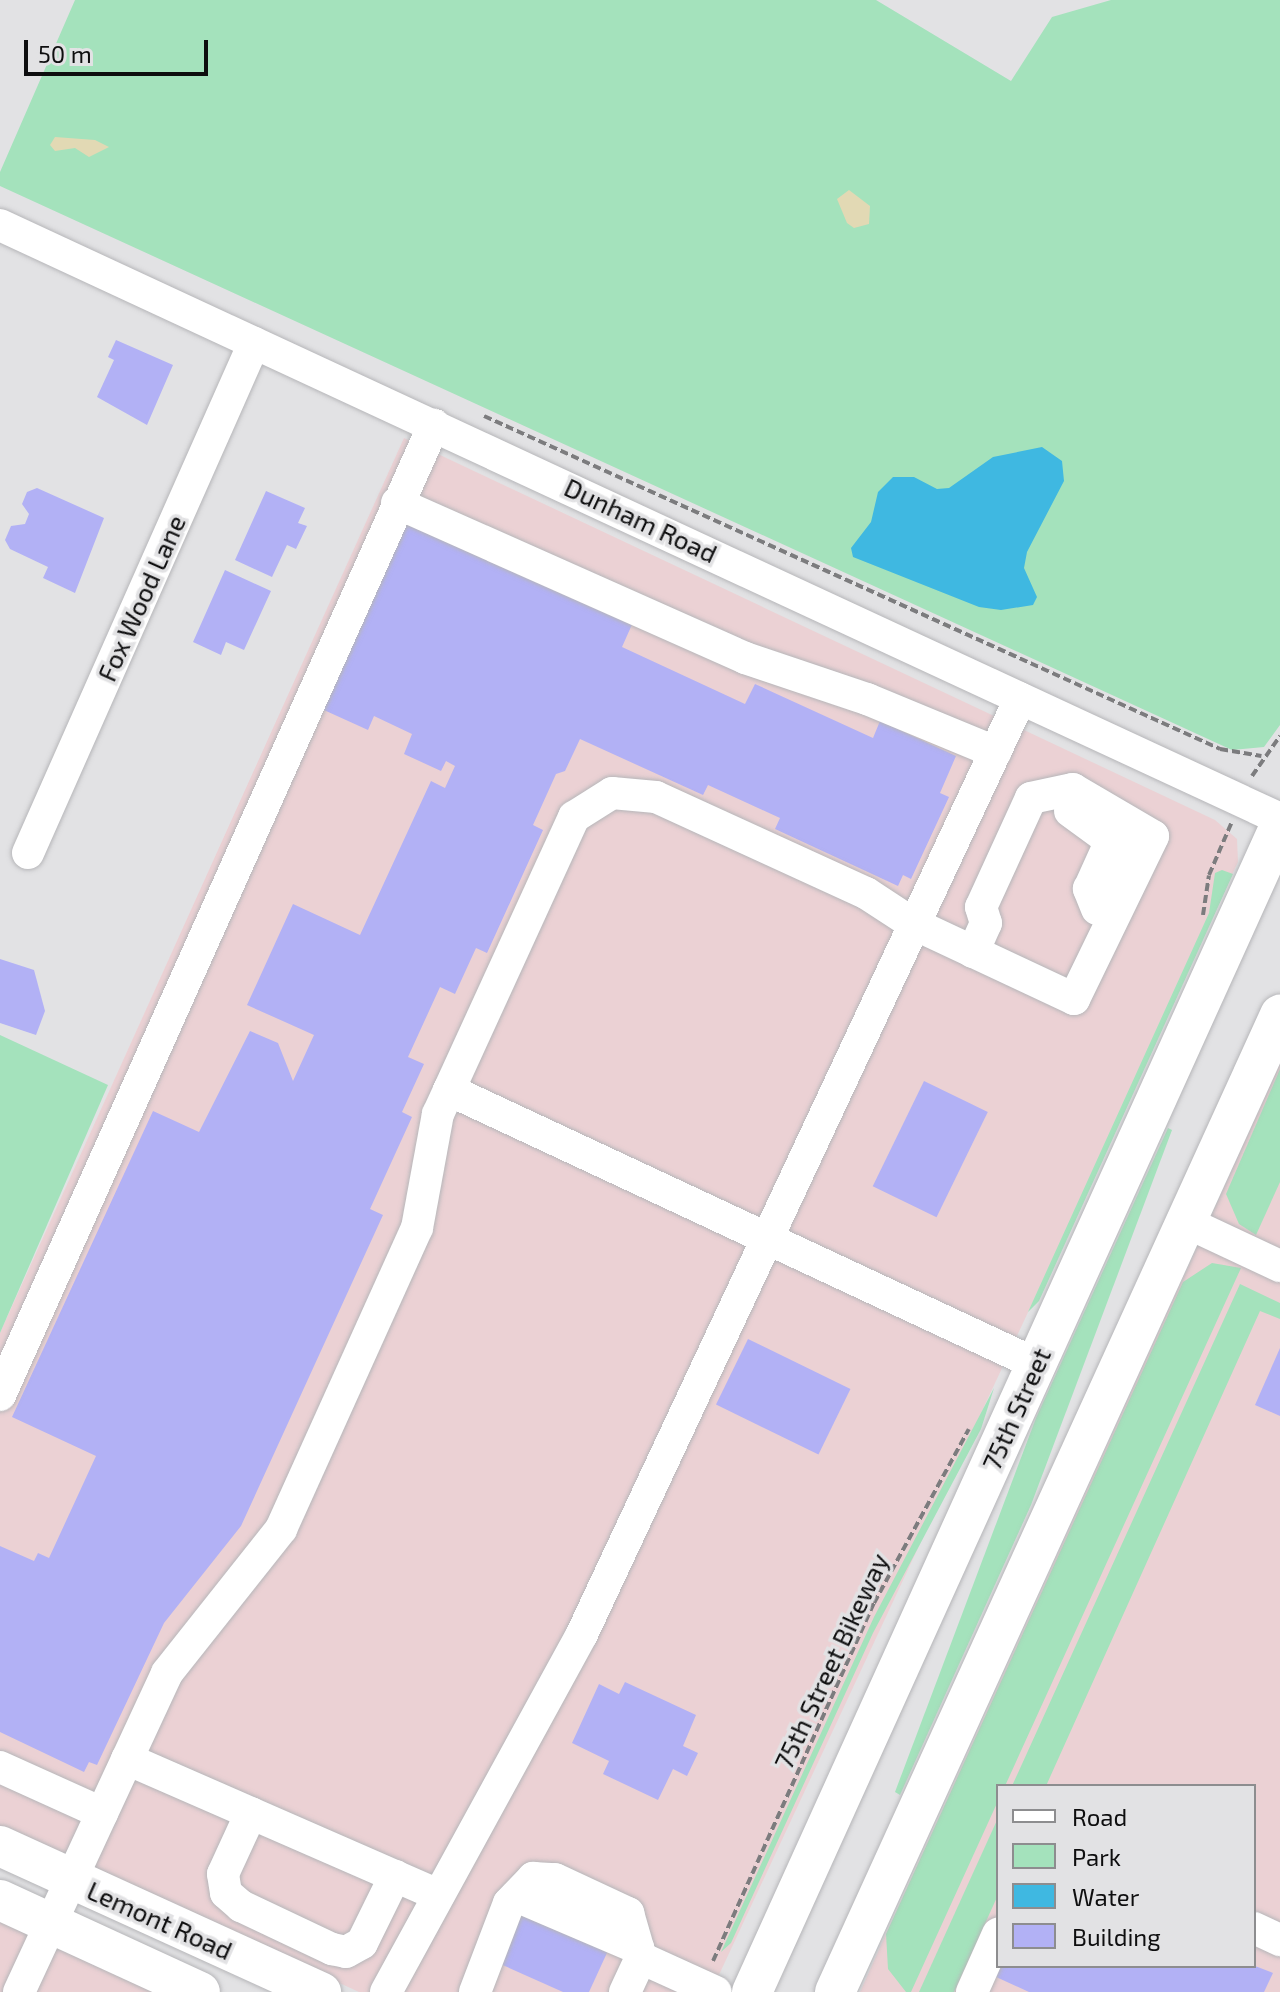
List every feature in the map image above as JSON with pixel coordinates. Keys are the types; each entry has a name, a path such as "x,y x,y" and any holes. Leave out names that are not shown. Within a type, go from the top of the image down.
{"main road":[{"name":"75th Street","path":"752,1992 1280,826"},
{"path":"841,1990 1280,1015"},
{"name":"Lemont Road","path":"0,1846 321,1992"},
{"name":"Lemont Road","path":"0,1900 200,1992"}],"street":[{"name":"Dunham Road","path":"0,225 1280,819"},
{"name":"Fox Wood Lane","path":"28,853 254,343"},
{"path":"0,1395 434,425"},
{"path":"397,503 745,658 867,699 995,752"},
{"path":"386,1992 586,1627 912,923 1020,699"},
{"path":"19,1992 167,1673 281,1529 417,1228 438,1114 562,837 591,802 612,793 656,797 866,893 912,923 1074,999 1153,836 1073,789 1031,798 981,907 986,923"},
{"path":"973,952 1042,815 1062,808 1112,838 1122,849 1125,864 1111,896 1097,909 1086,930 1098,950"},
{"path":"449,1090 1036,1364"},
{"path":"1186,1222 1280,1266"},
{"path":"127,1759 439,1895"},
{"path":"0,1767 102,1813"},
{"path":"251,1813 223,1874 226,1893 241,1906 332,1949 346,1952 362,1943 395,1876"},
{"path":"475,1992 478,1974 520,1890 637,1947 716,1992"},
{"path":"1256,1929 1280,1940"},
{"path":"972,1992 996,1938"},
{"path":"625,1992 637,1947"}],"path":[{"path":"478,413 1140,714 1220,749 1261,756"},
{"path":"1253,772 1261,756 1280,736"},
{"path":"1197,928 1209,875 1230,827"},
{"name":"75th Street Bikeway","path":"717,1952 874,1603 975,1416"}],"shaded area":[{"path":"404,438 1215,820 1237,839 1238,862 711,1992 359,1992 0,1827 0,1333"},
{"path":"1280,1064 1280,1992 860,1992"},
{"path":"0,1915 170,1992 0,1992"}],"green space":[{"path":"75,0 876,0 1011,81 1052,17 1111,0 1280,0 1280,725 1264,747 1232,750 0,186 0,172"},
{"path":"1222,870 1233,874 1039,1301 1028,1312 1209,913 1215,873"},
{"path":"0,1035 108,1085 0,1333"},
{"path":"1280,1069 1280,1182 1256,1235 1239,1224 1226,1194"},
{"path":"1168,1128 1172,1130 1031,1505 900,1795 895,1792 1036,1418"},
{"path":"1212,1263 1241,1268 1006,1784 996,1784 996,1805 911,1992 906,1992 888,1969 886,1934 1183,1282"},
{"path":"1240,1284 1280,1303 1280,1319 1260,1311 1047,1784 1013,1784"},
{"path":"994,1388 981,1429 873,1633 731,1943 721,1952 874,1617"},
{"path":"996,1822 996,1899 954,1992 919,1992"}],"sand":[{"path":"55,137 95,140 109,147 89,157 75,148 55,151 50,145"},
{"path":"849,190 870,206 869,224 854,228 847,223 837,199"}],"water":[{"path":"1042,447 1062,461 1064,481 1027,552 1024,568 1037,597 1033,605 1001,610 979,607 853,557 851,548 871,522 878,492 893,477 914,477 937,489 949,488 993,457"}],"building":[{"path":"116,340 173,365 147,425 97,397 114,360 108,357"},
{"path":"37,488 104,518 75,593 43,578 48,567 10,549 5,540 11,526 25,524 29,514 22,504 27,492"},
{"path":"266,491 305,508 298,523 307,526 296,549 287,545 272,577 235,560"},
{"path":"404,514 634,620 622,647 745,704 755,684 873,738 880,721 956,756 940,793 949,797 911,879 903,875 898,886 775,829 780,818 708,785 703,795 580,739 565,771 556,774 533,825 543,830 487,953 476,948 455,994 440,987 408,1057 424,1064 402,1112 412,1117 370,1209 383,1215 241,1526 164,1623 97,1765 89,1762 84,1772 0,1732 0,1546 34,1561 38,1553 49,1558 96,1456 12,1417 153,1111 199,1132 250,1031 278,1043 293,1081 314,1035 247,1005 293,904 360,935 431,781 445,788 455,766 446,761 441,771 404,754 412,734 374,716 368,730 315,706"},
{"path":"225,570 271,591 244,650 226,642 221,655 193,642"},
{"path":"0,959 34,970 45,1011 36,1035 0,1023"},
{"path":"924,1081 988,1112 937,1217 873,1186"},
{"path":"748,1339 850,1389 818,1455 716,1405"},
{"path":"1280,1348 1280,1416 1255,1405"},
{"path":"625,1682 696,1715 683,1746 698,1753 687,1776 673,1769 658,1800 603,1774 609,1761 572,1743 599,1684 619,1694"},
{"path":"522,1907 623,1918 589,1992 563,1992 498,1963"},
{"path":"1256,1966 1273,1973 1264,1992 1029,1992 994,1976 997,1968"}]}
